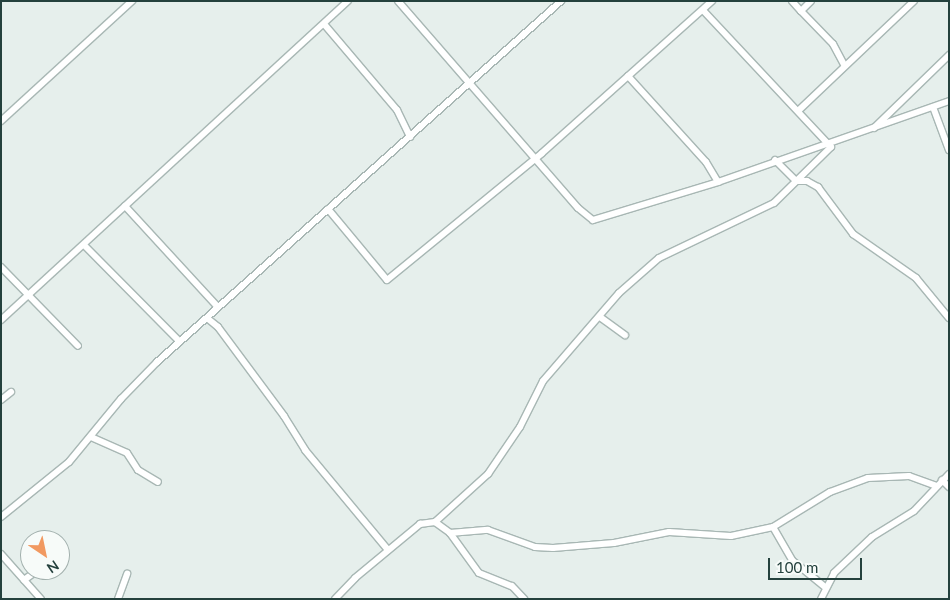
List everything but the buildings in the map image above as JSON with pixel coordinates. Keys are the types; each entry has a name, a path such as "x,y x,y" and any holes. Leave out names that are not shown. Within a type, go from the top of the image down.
{"street":[{"path":"1,121 132,1"},
{"path":"1,320 348,1"},
{"path":"398,1 534,158 592,220 718,182 775,160 831,144 949,101"},
{"path":"1,517 51,478 91,437 121,399 180,342 561,1"},
{"path":"792,1 833,44 844,65"},
{"path":"801,11 811,1"},
{"path":"798,111 844,65 914,1"},
{"path":"328,209 387,280 534,158 710,2"},
{"path":"703,10 831,144"},
{"path":"324,24 397,110 410,136"},
{"path":"874,128 949,55"},
{"path":"628,76 706,162 718,182"},
{"path":"933,107 949,150"},
{"path":"335,599 388,550 420,524 435,522 488,474 520,426 543,381 574,342 600,317 611,300 659,258 774,203 825,154 831,144"},
{"path":"775,160 796,182 813,183 831,201 853,234 916,278 949,318"},
{"path":"125,206 218,307"},
{"path":"84,245 180,342"},
{"path":"1,267 27,297 78,346"},
{"path":"600,317 625,334"},
{"path":"207,318 218,327 284,416 305,450 388,550"},
{"path":"1,400 11,392"},
{"path":"91,437 127,453 138,470 158,482"},
{"path":"821,599 825,587 834,572 872,537 906,518 949,474"},
{"path":"450,533 488,530 535,547 553,548 614,543 669,532 731,536 773,527 830,492 868,478 909,476 936,486"},
{"path":"942,480 949,487"},
{"path":"435,522 450,533 479,573 512,586 524,599"},
{"path":"773,527 793,561 825,587"},
{"path":"1,554 20,575"},
{"path":"118,599 127,574"},
{"path":"24,580 41,599"}]}
